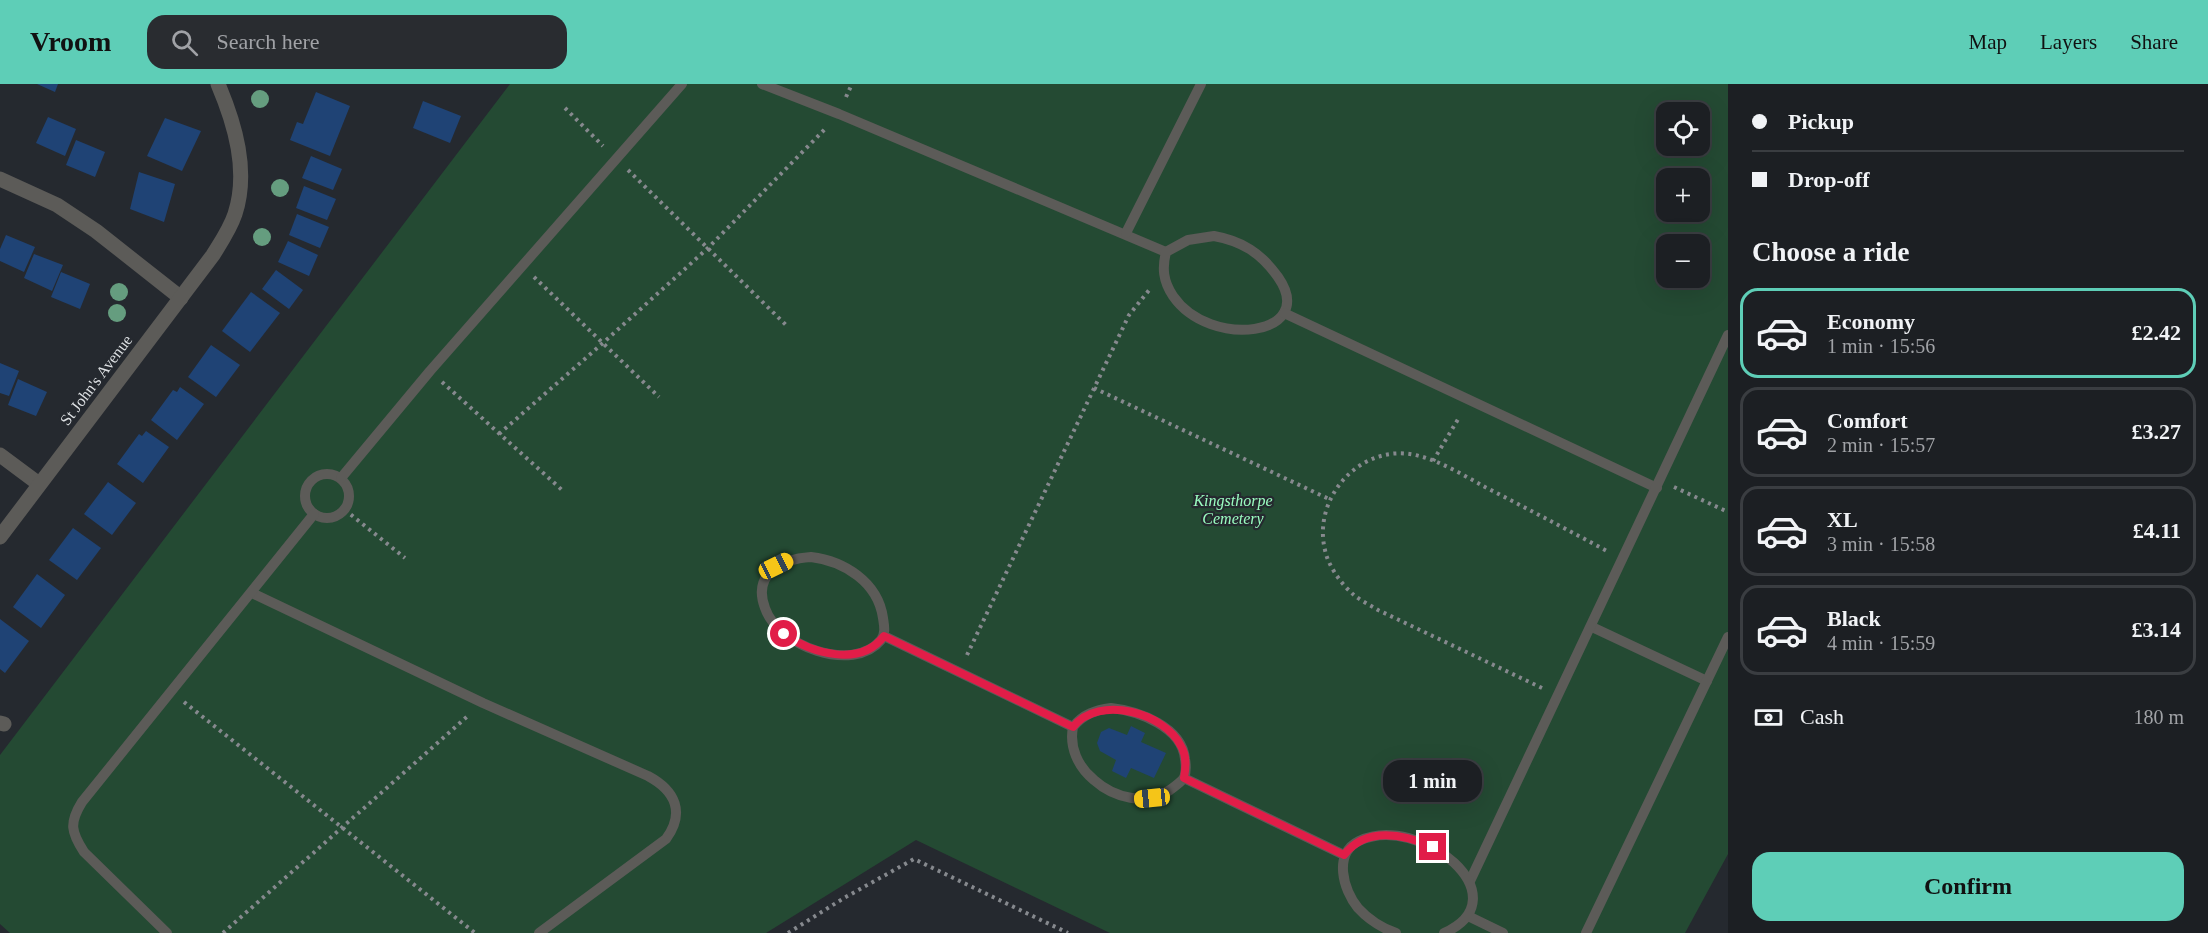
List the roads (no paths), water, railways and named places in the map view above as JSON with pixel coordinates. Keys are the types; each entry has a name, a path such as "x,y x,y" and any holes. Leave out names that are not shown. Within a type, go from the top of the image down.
{"street":[{"name":"St John's Avenue","path":"0,537 225,236 235,215 240,192 240,162 236,135 218,84"},
{"path":"0,179 57,205 96,231 180,298"},
{"path":"0,455 39,484"}],"lane":[{"path":"340,478 430,371 681,84"},
{"path":"762,84 1126,233 1166,252"},
{"path":"1126,233 1201,84"},
{"path":"1200,237 1227,239 1249,247 1261,256 1281,281 1286,301 1284,313 1265,327 1232,331 1214,326 1188,313 1168,289 1163,272 1166,252 1179,243 1200,237"},
{"path":"1284,313 1659,484"},
{"path":"1444,933 1460,924 1468,916 1472,906 1470,880 1624,560 1728,335"},
{"path":"326,474 340,478 349,490 350,497 345,510 334,518 327,519 314,514 305,501 307,486 318,476 326,474"},
{"path":"167,933 84,852 75,838 73,827 75,814 170,691 314,514"},
{"path":"798,558 823,559 847,568 872,591 882,609 884,636 874,646 859,652 826,653 804,646 784,634 768,615 762,598 764,581 776,566 798,558"},
{"path":"252,593 483,703 658,781 666,788 676,807 677,818 674,828 666,839 539,933"},
{"path":"1592,627 1707,681"},
{"path":"884,636 1073,727"},
{"path":"1586,933 1728,637"},
{"path":"1122,709 1148,718 1174,735 1181,746 1185,757 1184,778 1164,794 1152,798 1138,799 1110,790 1097,783 1081,766 1072,743 1073,727 1084,716 1101,710 1122,709"},
{"path":"1184,778 1344,855"},
{"path":"1396,933 1368,917 1351,898 1344,875 1344,855 1350,847 1367,838 1382,835 1413,838 1433,847 1451,860 1470,880"},
{"path":"1468,916 1503,933"}],"park label":[{"name":"Kingsthorpe Cemetery","path":"1233,509"}]}
